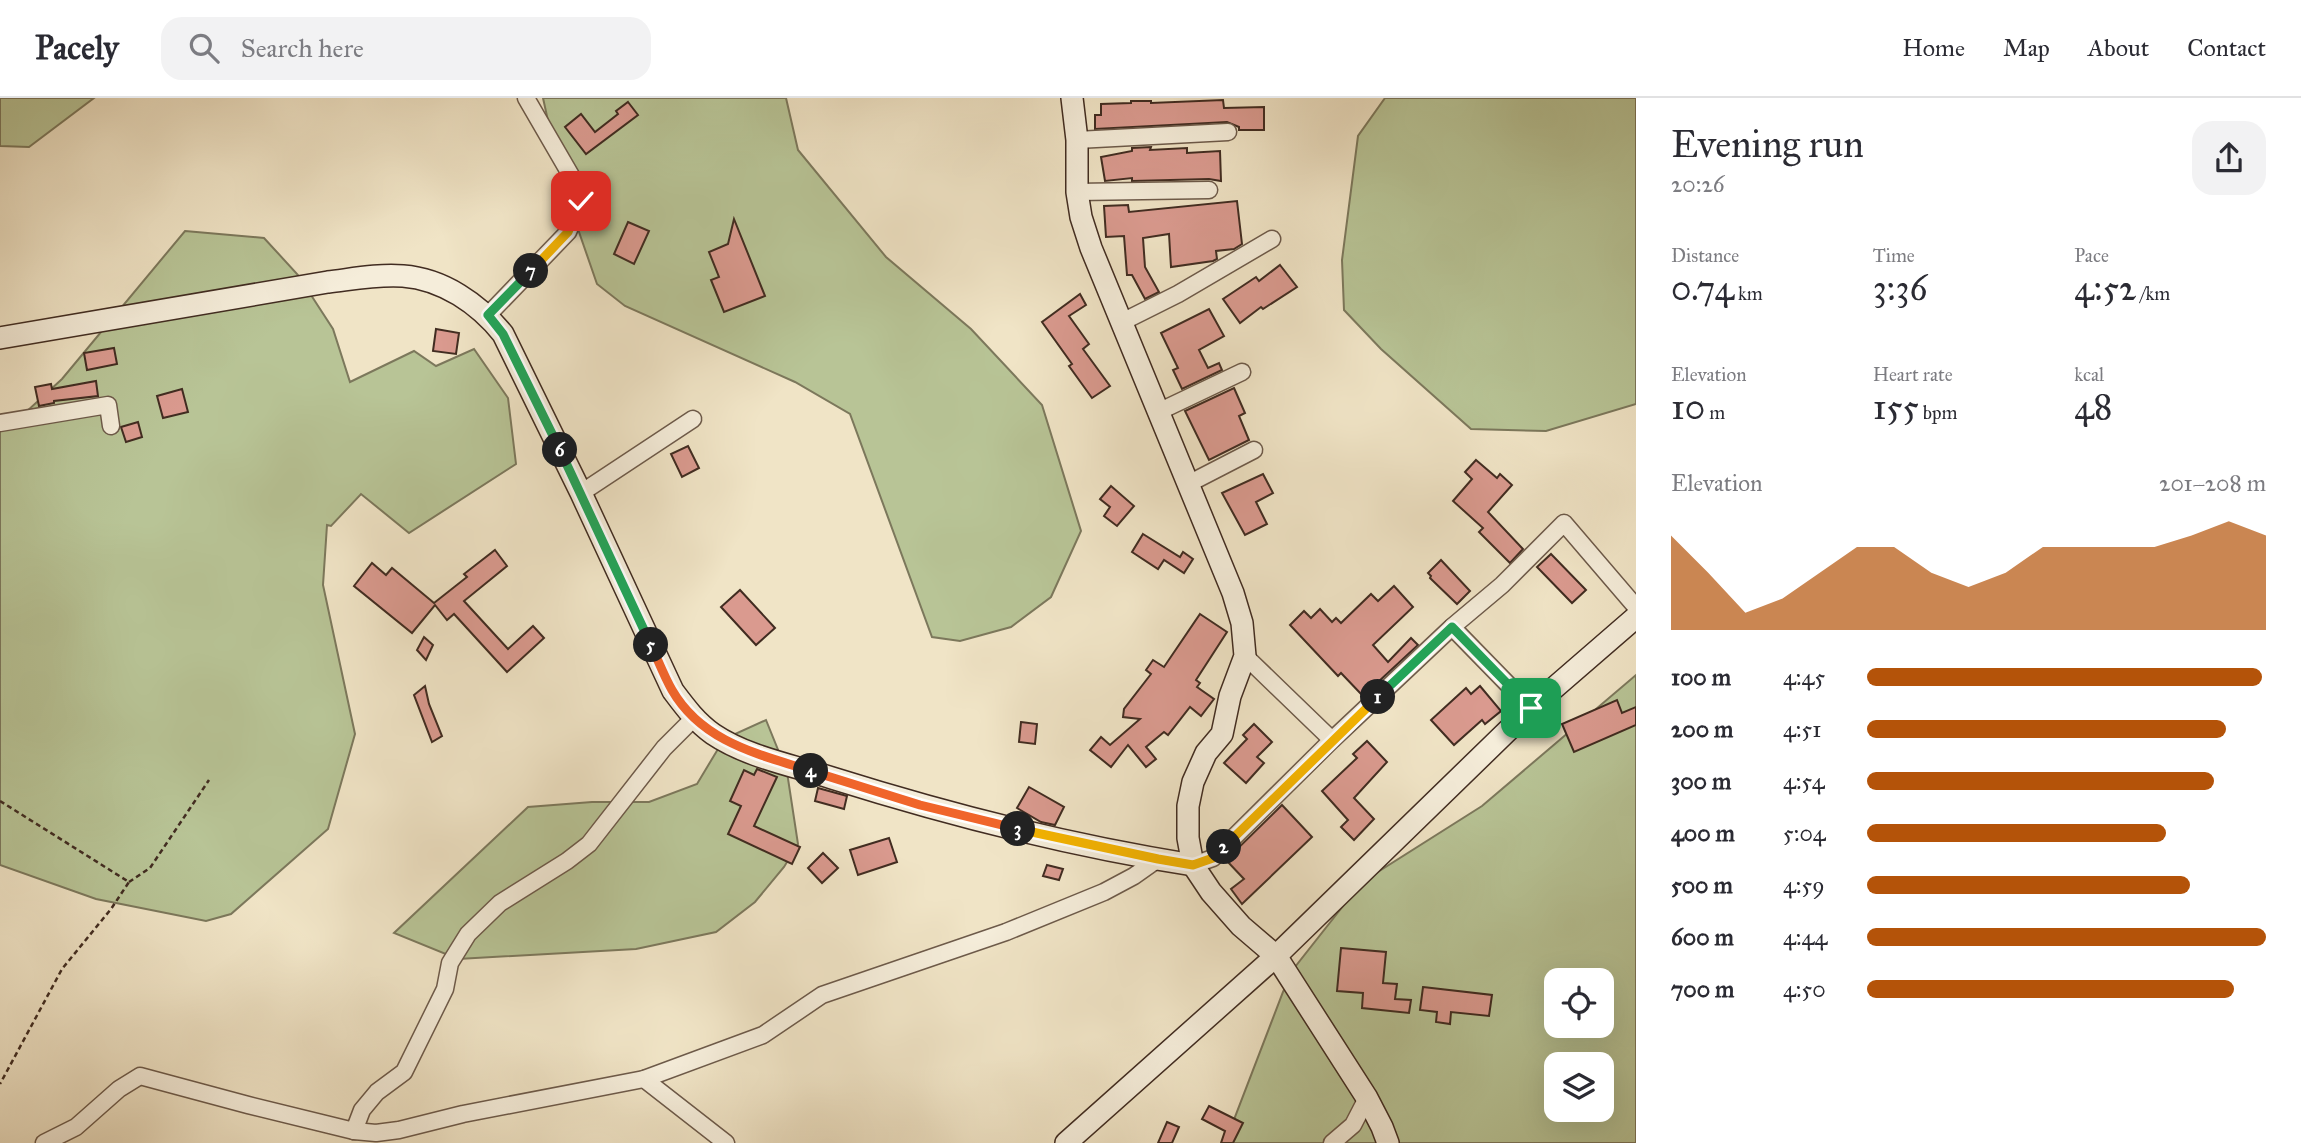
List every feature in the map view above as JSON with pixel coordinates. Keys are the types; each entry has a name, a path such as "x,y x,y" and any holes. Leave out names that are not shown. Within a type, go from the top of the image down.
{"street":[{"path":"488,315 568,232 581,201 573,179 526,98"},
{"path":"1072,98 1077,140 1077,192 1081,217 1091,248 1233,593 1242,623 1245,656 1230,696 1222,734 1206,753 1193,782 1188,806 1188,838 1193,865 1211,892 1241,926 1276,956 1367,1098 1388,1143"},
{"path":"1077,140 1228,132"},
{"path":"1077,192 1209,190"},
{"path":"1122,322 1178,294 1272,239"},
{"path":"0,338 375,276 405,276 436,284 459,294 488,315 503,334 673,691 694,718 712,733 742,749 920,805 1040,834 1193,865 1213,858 1332,740 1452,627 1502,585 1564,523 1636,607"},
{"path":"1158,412 1242,372"},
{"path":"0,423 108,405 111,426"},
{"path":"581,493 693,419"},
{"path":"1188,484 1254,450"},
{"path":"1066,1143 1276,956 1531,708 1636,617"},
{"path":"1452,627 1531,708"},
{"path":"1245,656 1332,740"},
{"path":"354,1130 362,1110 377,1092 404,1072 445,989 450,963 468,934 500,902 567,861 589,844 664,748 694,718"},
{"path":"44,1143 76,1127 119,1089 140,1076 354,1130 376,1133 644,1079 763,1035 822,995 1006,932 1104,892 1158,859"},
{"path":"644,1079 726,1143"},
{"path":"1332,1143 1353,1125 1367,1098"}],"path":[{"path":"0,1084 62,969 111,909 129,881 150,867 209,780"},
{"path":"0,801 129,881"}],"green space":[{"path":"0,98 94,98 29,147 0,146"},
{"path":"543,98 786,98 798,150 886,257 971,329 1042,405 1081,531 1051,597 1011,627 960,641 932,637 850,414 795,382 625,306 597,284 561,180"},
{"path":"1385,98 1636,98 1636,404 1546,431 1471,429 1381,349 1344,310 1342,260 1358,136"},
{"path":"185,231 264,238 298,275 333,329 350,382 414,351 436,366 474,349 508,398 516,464 409,533 361,494 331,526 327,525 323,585 355,734 328,829 231,914 206,921 96,899 0,865 0,422 25,413 62,379"},
{"path":"1636,675 1636,1143 1225,1143 1295,967 1362,882 1482,806"},
{"path":"766,720 787,772 798,844 784,867 755,902 716,932 636,949 458,959 394,933 528,807 592,802 649,802 697,784 724,739"}],"building":[{"path":"1223,100 1224,108 1264,107 1264,130 1239,130 1239,127 1227,122 1095,129 1095,115 1101,115 1101,104"},
{"path":"628,102 638,115 586,154 565,127 581,114 595,132 618,114 616,111"},
{"path":"1151,147 1150,150 1187,148 1187,153 1220,151 1221,181 1132,181 1132,178 1105,181 1101,157 1132,151 1132,148"},
{"path":"1237,201 1242,244 1234,249 1216,251 1217,259 1213,261 1171,267 1169,234 1143,238 1145,267 1159,292 1145,299 1132,275 1127,275 1124,236 1106,237 1104,206 1128,205 1129,212"},
{"path":"734,219 765,296 724,312 711,280 719,277 709,252 728,244"},
{"path":"628,222 649,231 634,264 614,254"},
{"path":"1280,265 1297,287 1263,309 1261,307 1240,323 1223,299 1256,277 1259,281"},
{"path":"1080,294 1086,305 1069,316 1089,344 1083,349 1110,386 1092,398 1042,322"},
{"path":"1209,309 1224,336 1199,350 1208,368 1219,363 1222,370 1182,389 1173,370 1178,368 1161,333"},
{"path":"436,329 459,333 456,354 433,351"},
{"path":"114,348 117,364 87,370 84,353"},
{"path":"96,381 98,396 54,401 39,406 35,387 51,384 52,389"},
{"path":"1234,388 1245,413 1239,416 1249,440 1209,460 1185,411"},
{"path":"182,389 188,412 163,418 157,396"},
{"path":"138,422 142,437 126,442 121,427"},
{"path":"688,446 699,468 682,477 671,454"},
{"path":"1476,460 1497,478 1500,474 1512,485 1488,512 1523,549 1510,563 1479,532 1483,528 1453,501 1472,479 1465,472"},
{"path":"1263,474 1273,493 1256,502 1267,524 1245,535 1222,493"},
{"path":"1111,486 1134,506 1117,526 1104,516 1110,507 1100,499"},
{"path":"1143,534 1180,557 1183,552 1193,559 1184,573 1164,560 1158,569 1132,552"},
{"path":"495,550 507,566 464,601 508,649 533,626 544,638 507,672 454,614 447,620 435,605 412,633 354,586 372,563 386,575 392,568 434,603 467,577 464,574"},
{"path":"1551,554 1586,590 1572,603 1537,567"},
{"path":"1441,560 1470,591 1457,604 1428,573"},
{"path":"1394,586 1413,607 1373,645 1388,662 1411,638 1418,645 1363,696 1341,673 1338,676 1290,625 1304,611 1311,618 1320,609 1332,622 1336,618 1341,623 1371,594 1378,601"},
{"path":"740,590 775,628 756,645 721,607"},
{"path":"1200,614 1227,632 1196,680 1200,683 1197,687 1214,699 1201,716 1190,707 1168,735 1164,732 1146,747 1156,759 1146,767 1128,745 1111,767 1090,750 1101,737 1110,745 1140,719 1123,717 1124,709 1151,674 1146,670 1153,660 1164,667"},
{"path":"424,637 433,645 426,660 417,650"},
{"path":"425,686 442,736 432,742 414,695"},
{"path":"1480,686 1501,711 1485,724 1482,720 1454,745 1431,720 1466,688 1471,694"},
{"path":"1617,700 1622,713 1636,707 1636,725 1574,752 1562,724"},
{"path":"1021,722 1037,724 1035,744 1019,742"},
{"path":"1254,724 1272,742 1257,757 1264,763 1246,783 1224,763 1247,739 1243,735"},
{"path":"1367,741 1387,762 1354,798 1374,819 1354,840 1341,827 1348,820 1322,791 1357,758 1353,754"},
{"path":"757,769 777,777 754,826 800,847 792,864 728,834 741,806 730,801 744,770 754,775"},
{"path":"1029,787 1064,807 1055,825 1041,822 1017,808"},
{"path":"818,788 847,796 844,809 815,801"},
{"path":"1282,805 1312,837 1242,904 1231,889 1244,879 1226,860"},
{"path":"889,838 897,862 858,875 850,850"},
{"path":"823,853 838,868 822,883 808,868"},
{"path":"1047,865 1063,869 1059,880 1043,876"},
{"path":"1341,948 1386,952 1383,983 1397,984 1395,999 1411,1000 1409,1013 1362,1008 1363,993 1337,991"},
{"path":"1423,987 1492,995 1489,1016 1451,1012 1450,1024 1436,1022 1437,1012 1420,1010"},
{"path":"1209,1106 1243,1123 1233,1143 1221,1143 1225,1131 1202,1119"},
{"path":"1167,1122 1179,1127 1172,1143 1158,1143"}],"route":[{"path":"581,201 568,232 488,315 503,334 523,372 673,691 694,718 730,744 920,805 1052,837 1193,865 1213,858 1332,740 1452,627 1531,708"}]}
